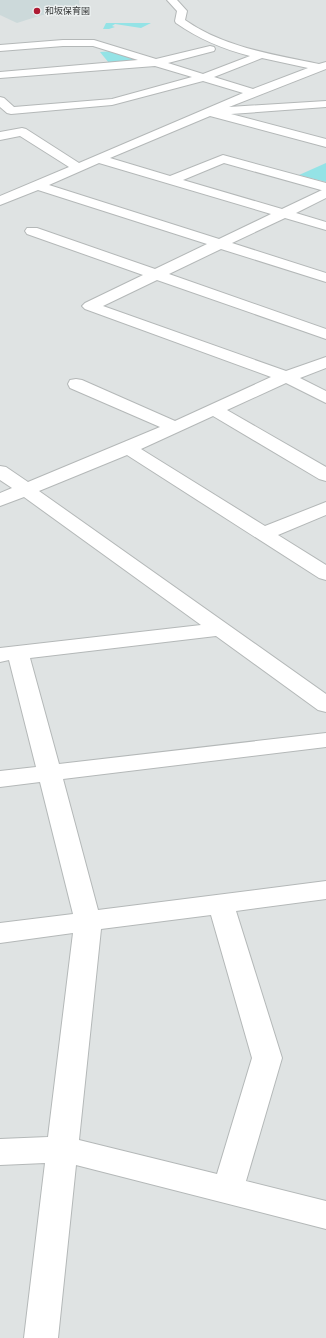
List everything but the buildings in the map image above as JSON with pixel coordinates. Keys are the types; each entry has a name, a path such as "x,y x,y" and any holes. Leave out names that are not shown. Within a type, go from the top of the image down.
{"street":[{"path":"172,0 182,11 180,22 189,29 244,51 320,69"},
{"path":"0,48 84,42 110,46 253,93"},
{"path":"0,75 158,62 210,49"},
{"path":"0,100 11,111 112,102 205,77 261,55"},
{"path":"0,201 253,93 320,69"},
{"path":"209,112 324,105"},
{"path":"209,112 326,144"},
{"path":"0,136 22,132 79,168"},
{"path":"99,159 326,226"},
{"path":"171,180 223,159 326,187"},
{"path":"37,185 220,242 326,278"},
{"path":"8,186 22,192"},
{"path":"326,193 220,242 90,306 286,377 326,398"},
{"path":"32,231 326,334"},
{"path":"0,500 128,448 286,377 326,362"},
{"path":"76,384 175,427"},
{"path":"214,410 326,475"},
{"path":"128,448 326,574"},
{"path":"0,471 326,705"},
{"path":"263,534 326,508"},
{"path":"41,1338 88,922 49,772 9,654 221,629"},
{"path":"0,779 326,740"},
{"path":"0,933 326,891"},
{"path":"221,904 267,1058 228,1190"},
{"path":"0,1152 63,1149 326,1215"}],"shaded area":[{"name":"和坂保育園","path":"0,0 79,0 80,10 67,13 42,15 17,23 0,15"},
{"path":"106,23 151,23 141,28 115,24 112,26 115,27 103,29"},
{"path":"114,51 134,58 131,61 109,63 100,52"},
{"path":"326,163 326,182 299,175"}],"place":[{"name":"和坂保育園","path":"37,11"}]}
